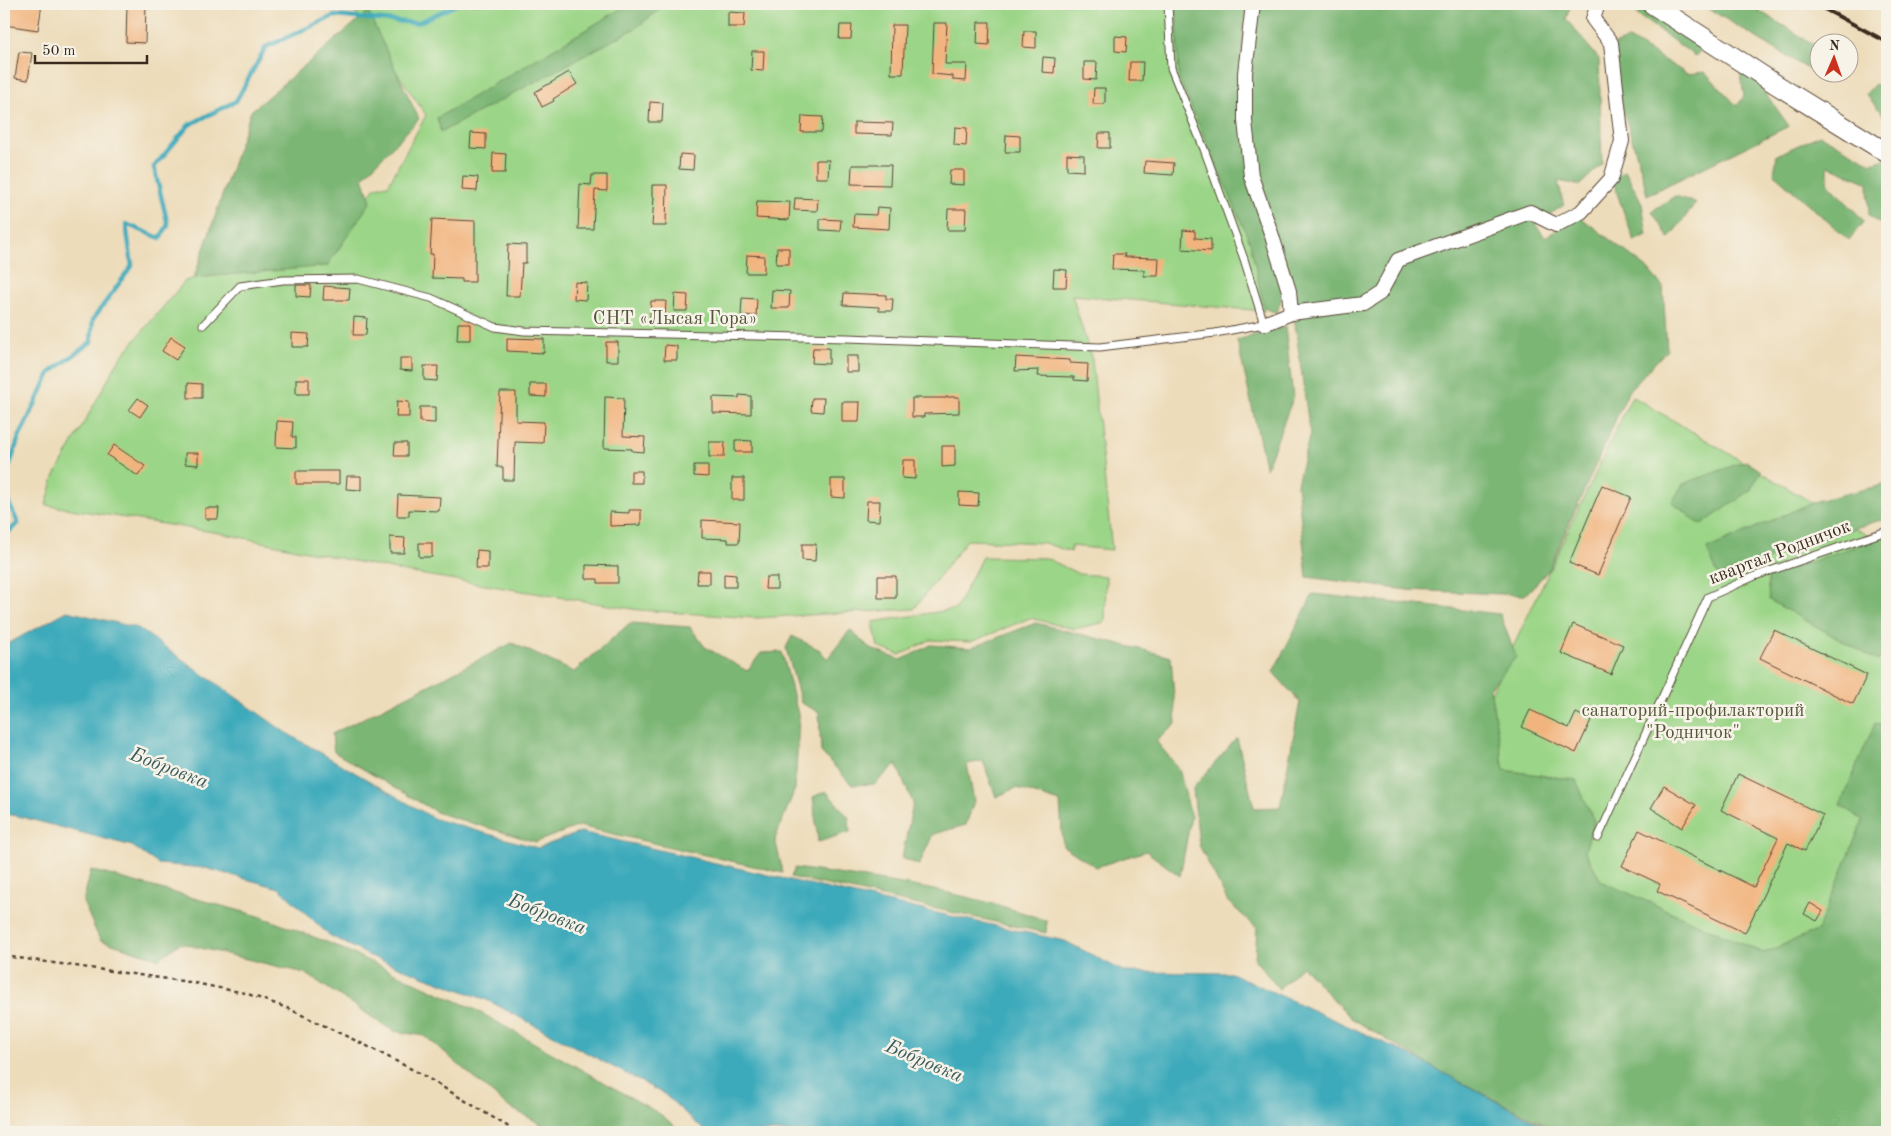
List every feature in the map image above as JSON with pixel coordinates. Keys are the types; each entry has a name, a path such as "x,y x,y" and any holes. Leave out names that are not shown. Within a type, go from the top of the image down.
{"main road":[{"path":"1652,4 1887,153"}],"street":[{"path":"1253,4 1245,73 1245,121 1251,176 1289,291 1291,313"},
{"path":"1264,324 1291,313 1362,304 1380,293 1398,260 1530,212 1556,225 1581,212 1612,179 1622,141 1611,43 1593,19 1598,4"}],"lane":[{"path":"203,325 240,286 283,280 349,279 358,279 431,298 495,326 524,330 847,338 1100,347 1215,333 1264,324 1204,149 1171,68 1168,4"},
{"name":"квартал Родничок","path":"1598,838 1708,597 1756,576 1887,531"}],"path":[{"path":"4,956 189,982 245,993 323,1024 375,1050 421,1074 517,1132"}],"green space":[{"name":"СНТ «Лысая Гора»","path":"350,4 1187,4 1261,254 1264,311 1072,295 1092,360 1112,550 1071,546 1071,552 1044,543 967,540 914,609 755,618 639,610 406,572 225,534 46,505 54,477 120,358 185,281 223,270 318,263 375,187 388,185 426,115"},
{"path":"629,4 666,4 636,28 441,132 437,118"},
{"path":"1176,4 1250,4 1244,23 1239,106 1284,289 1277,313 1264,308 1250,242 1179,79"},
{"path":"1257,4 1571,4 1566,19 1599,59 1602,164 1580,185 1558,181 1564,205 1535,224 1545,237 1580,217 1646,267 1663,287 1667,350 1629,390 1548,571 1525,595 1408,590 1307,577 1297,484 1310,434 1289,280 1252,168 1246,84"},
{"path":"1625,4 1644,4 1707,45 1695,56 1625,6"},
{"path":"1701,4 1748,4 1808,41 1808,69"},
{"path":"368,12 419,119 363,177 371,201 327,266 194,278 251,111"},
{"path":"1629,39 1687,74 1705,72 1737,106 1744,96 1740,69 1756,80 1789,126 1647,195 1616,85 1609,47"},
{"path":"1875,84 1887,90 1887,120 1866,94"},
{"path":"1820,135 1871,163 1887,159 1887,229 1869,215 1868,183 1828,165 1828,183 1864,221 1849,240 1774,174 1777,155"},
{"path":"1625,171 1642,203 1647,235 1634,241 1612,179"},
{"path":"1675,196 1696,203 1669,238 1652,211"},
{"path":"1285,327 1293,398 1266,469 1237,340"},
{"name":"санаторий-профилакторий \"Родничок\"","path":"1632,396 1887,547 1887,828 1810,1002 1563,900 1477,723"},
{"path":"1746,461 1761,471 1750,491 1701,525 1672,502 1683,484"},
{"path":"1887,484 1887,518 1839,533 1719,577 1707,549 1816,501"},
{"path":"1887,535 1887,642 1878,661 1769,600 1767,577"},
{"path":"982,557 1046,558 1079,574 1106,576 1105,622 1074,629 1030,618 971,642 930,640 900,655 878,647 873,622 956,609"},
{"path":"1313,594 1500,614 1516,657 1490,688 1504,770 1576,780 1594,821 1585,851 1601,881 1764,953 1818,930 1863,820 1840,805 1875,723 1887,727 1887,1132 1559,1132 1439,1071 1351,1018 1302,966 1279,989 1255,960 1257,928 1228,902 1199,845 1193,788 1237,738 1254,808 1280,807 1300,702 1273,672"},
{"path":"630,623 690,627 705,647 747,671 761,653 782,652 799,718 795,789 775,839 783,873 579,826 536,842 438,813 334,752 332,734 512,643 574,672"},
{"path":"1036,623 1171,657 1176,724 1156,741 1179,769 1191,817 1180,876 1146,851 1096,867 1063,846 1060,802 1016,788 996,797 983,761 967,764 974,801 966,825 933,834 919,865 902,858 913,803 896,764 875,784 852,785 821,752 819,712 801,703 786,648 792,636 820,650 827,659 850,630 871,649 901,660 931,645 970,648"},
{"path":"826,791 849,818 850,832 818,842 813,797"},
{"path":"795,868 922,888 985,902 1047,921 1046,933 791,877"},
{"path":"91,870 259,916 327,942 474,1009 660,1114 682,1132 556,1132 507,1106 425,1036 393,1031 305,973 180,943 159,959 100,940 83,902"}],"water":[{"name":"Бобровка","path":"67,611 138,628 285,732 435,819 538,848 581,832 1065,941 1125,972 1231,973 1396,1048 1555,1132 706,1132 664,1094 487,1000 372,957 329,935 279,888 205,868 158,864 132,846 4,814 4,646"}],"building":[{"path":"8,4 42,4 38,30 4,25"},
{"path":"127,4 146,4 145,43 126,42"},
{"path":"728,12 745,13 744,27 728,27"},
{"path":"978,22 990,22 989,45 977,44"},
{"path":"934,23 947,23 945,64 967,64 966,81 953,80 953,76 932,74"},
{"path":"840,25 852,25 851,39 839,39"},
{"path":"892,25 905,25 903,74 891,74"},
{"path":"1024,31 1036,31 1036,48 1023,47"},
{"path":"1115,36 1127,37 1126,52 1115,51"},
{"path":"752,51 764,51 763,71 751,70"},
{"path":"19,52 32,53 28,80 15,78"},
{"path":"1043,57 1055,58 1054,73 1042,72"},
{"path":"1084,62 1097,62 1096,80 1084,79"},
{"path":"1130,62 1143,62 1142,81 1129,81"},
{"path":"569,72 577,84 553,99 554,101 542,107 535,92"},
{"path":"1094,88 1105,88 1105,104 1093,104"},
{"path":"650,102 663,103 662,122 649,122"},
{"path":"802,116 823,117 822,132 801,132"},
{"path":"854,122 893,123 892,135 854,134"},
{"path":"955,127 967,128 966,146 954,145"},
{"path":"471,133 486,134 486,149 470,148"},
{"path":"1099,133 1110,133 1110,148 1098,148"},
{"path":"1006,135 1020,136 1020,152 1005,152"},
{"path":"493,153 506,154 505,173 492,173"},
{"path":"680,154 694,155 693,170 679,169"},
{"path":"1067,154 1084,155 1084,171 1067,170"},
{"path":"816,160 829,160 828,178 816,178"},
{"path":"1145,161 1174,163 1173,175 1144,173"},
{"path":"852,165 891,165 890,185 851,184"},
{"path":"950,170 964,170 964,185 949,184"},
{"path":"592,175 607,175 607,191 595,190 593,229 578,229 580,184 591,185"},
{"path":"463,176 478,177 477,191 462,190"},
{"path":"652,185 667,185 666,226 652,226 654,197 652,197"},
{"path":"795,198 818,199 817,211 794,210"},
{"path":"757,201 790,202 789,220 756,218"},
{"path":"877,207 890,208 889,229 853,227 854,214 876,215"},
{"path":"948,209 966,209 965,230 947,230"},
{"path":"432,219 475,221 475,282 462,282 462,279 432,278 433,254 430,254"},
{"path":"820,219 841,220 840,231 820,230"},
{"path":"1183,230 1195,231 1195,238 1211,239 1211,251 1182,249"},
{"path":"508,244 526,245 526,263 522,263 520,296 506,296"},
{"path":"777,248 789,248 789,264 776,264"},
{"path":"1113,254 1125,254 1124,257 1159,258 1158,276 1144,276 1144,270 1112,269"},
{"path":"747,255 764,256 764,273 746,273"},
{"path":"1054,269 1067,270 1066,287 1053,287"},
{"path":"575,282 587,283 586,300 574,299"},
{"path":"296,285 311,285 310,297 296,296"},
{"path":"324,286 350,288 349,300 323,300"},
{"path":"772,290 790,291 789,308 771,308"},
{"path":"844,293 886,295 886,299 893,299 892,311 879,311 879,307 843,305"},
{"path":"675,294 688,295 687,311 674,311"},
{"path":"742,298 757,299 756,316 741,315"},
{"path":"651,301 666,301 665,318 650,317"},
{"path":"354,317 367,318 366,335 353,335"},
{"path":"458,323 470,323 470,340 457,340"},
{"path":"292,333 309,334 308,347 292,347"},
{"path":"171,337 185,346 176,360 162,351"},
{"path":"507,338 544,339 544,353 507,351"},
{"path":"606,342 618,342 618,361 606,361"},
{"path":"665,345 677,346 677,360 664,360"},
{"path":"813,348 829,348 829,364 812,363"},
{"path":"846,356 858,356 858,372 846,372"},
{"path":"1016,357 1070,360 1070,363 1088,364 1087,381 1074,380 1074,377 1038,376 1039,370 1015,371"},
{"path":"400,358 412,358 412,371 400,370"},
{"path":"424,366 438,366 437,381 424,380"},
{"path":"296,379 309,379 309,394 296,394"},
{"path":"188,383 202,384 202,398 188,398"},
{"path":"530,384 546,384 546,397 530,396"},
{"path":"500,392 516,392 516,421 544,422 543,443 515,442 514,480 503,480 503,467 497,467"},
{"path":"739,395 751,396 751,414 713,413 713,397 739,398"},
{"path":"605,397 624,398 623,436 645,437 644,452 632,451 632,449 604,448"},
{"path":"959,397 959,413 924,414 924,417 912,417 912,398"},
{"path":"138,398 148,405 140,417 129,410"},
{"path":"812,398 824,398 823,412 811,411"},
{"path":"397,401 409,402 409,417 396,417"},
{"path":"842,402 860,402 859,422 842,422"},
{"path":"420,407 435,407 435,423 420,422"},
{"path":"277,421 293,422 292,437 296,437 296,448 276,447"},
{"path":"735,440 752,441 752,452 735,452"},
{"path":"709,442 725,442 724,457 709,457"},
{"path":"395,443 407,443 407,456 394,456"},
{"path":"114,445 145,466 138,476 107,455"},
{"path":"942,446 955,446 955,466 942,467"},
{"path":"185,453 198,453 198,465 185,464"},
{"path":"903,460 915,460 915,479 902,478"},
{"path":"694,465 708,465 708,477 694,476"},
{"path":"296,471 339,471 339,484 296,484"},
{"path":"631,471 642,471 642,483 631,483"},
{"path":"347,476 361,476 361,490 346,489"},
{"path":"732,478 744,478 744,500 732,500"},
{"path":"831,479 845,479 845,498 831,497"},
{"path":"1602,485 1631,497 1598,575 1569,563"},
{"path":"959,492 979,493 978,506 959,505"},
{"path":"398,495 440,497 439,511 409,510 409,516 397,516"},
{"path":"867,501 880,501 879,521 866,520"},
{"path":"205,508 219,508 218,519 205,519"},
{"path":"629,510 641,510 641,525 610,526 610,512 629,513"},
{"path":"702,520 740,522 739,543 728,543 728,539 702,538"},
{"path":"390,537 405,538 404,553 390,553"},
{"path":"419,543 432,543 432,557 419,557"},
{"path":"802,544 816,544 815,561 802,560"},
{"path":"477,550 488,551 488,568 476,568"},
{"path":"586,565 618,566 618,583 598,583 598,579 586,579"},
{"path":"698,571 710,571 710,584 697,584"},
{"path":"724,574 736,575 736,587 724,587"},
{"path":"878,576 896,576 896,598 878,598"},
{"path":"766,577 777,577 777,589 765,589"},
{"path":"1573,624 1623,645 1611,674 1561,653"},
{"path":"1774,630 1867,675 1853,704 1760,658"},
{"path":"1530,710 1569,728 1576,713 1591,720 1576,753 1522,727"},
{"path":"1738,774 1823,815 1805,851 1788,843 1745,933 1657,891 1660,884 1622,866 1639,830 1754,887 1778,838 1721,810"},
{"path":"1664,786 1696,805 1682,828 1651,808"},
{"path":"1810,903 1823,911 1817,921 1804,914"}],"waterway":[{"path":"4,482 18,440 50,373 91,342 93,319 132,266 126,224 160,238 168,225 154,167 189,125 236,101 266,47 334,16 417,23 458,4"},
{"path":"4,493 18,523 4,536"}],"railway":[{"path":"1815,4 1887,42"}]}
